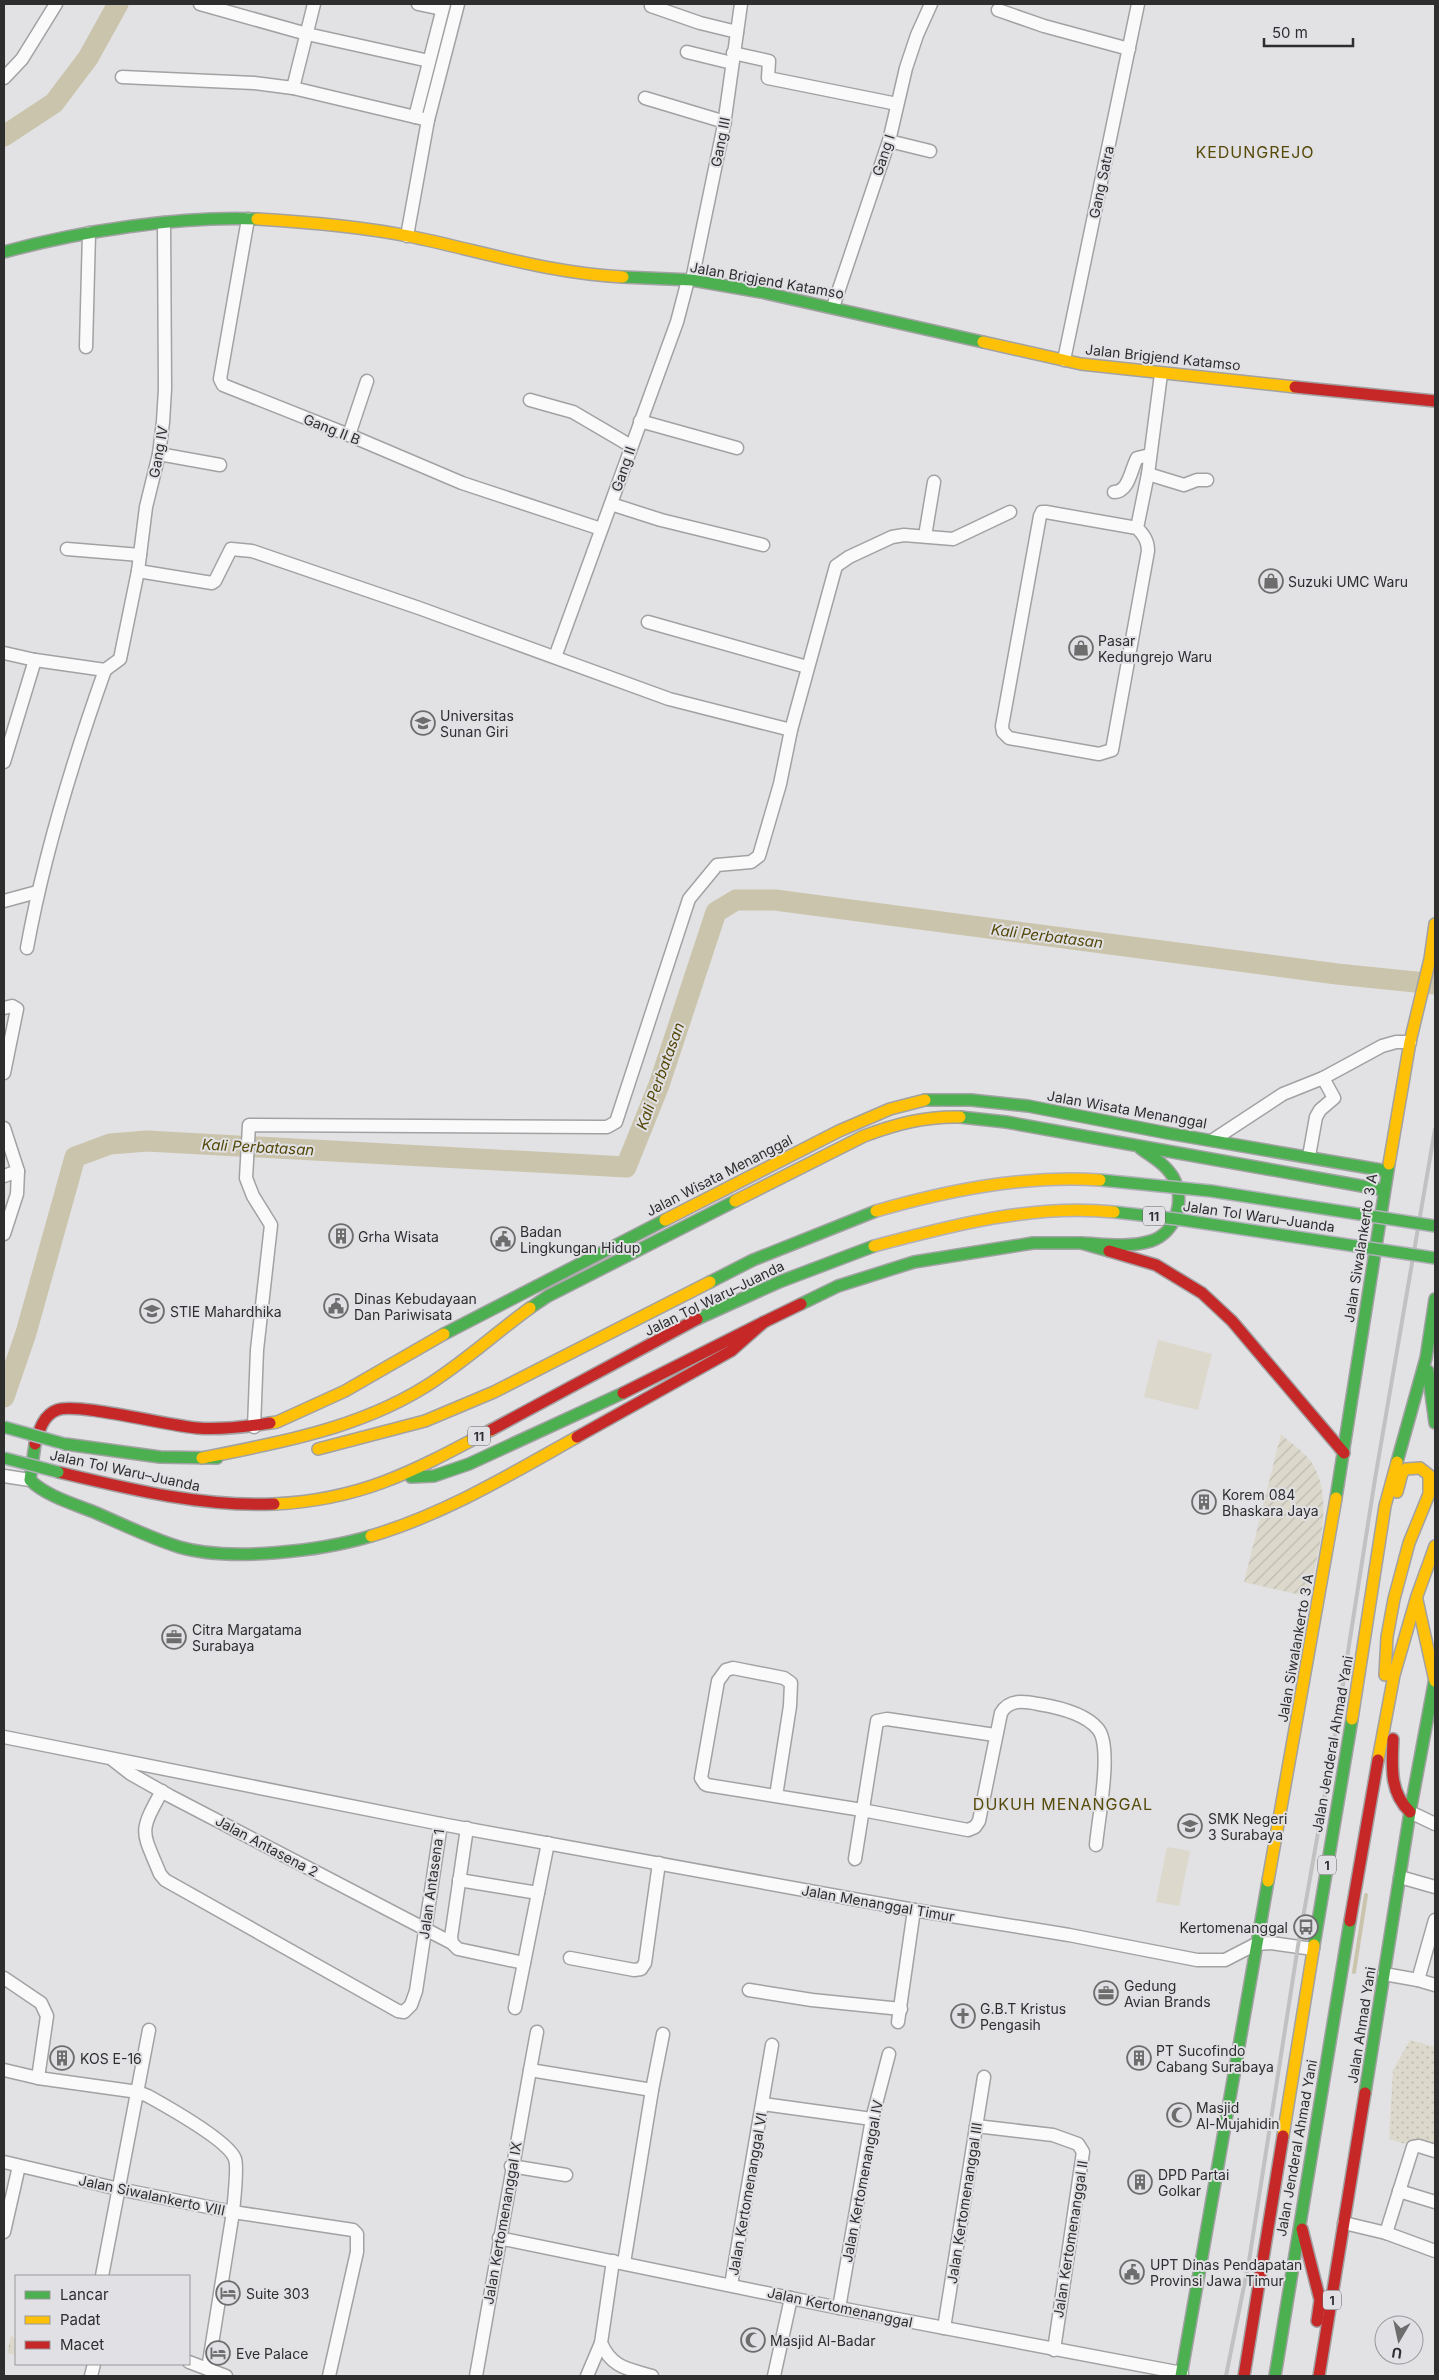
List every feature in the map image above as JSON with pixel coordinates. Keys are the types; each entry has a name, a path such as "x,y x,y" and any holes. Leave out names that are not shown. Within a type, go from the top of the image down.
{"main road":[{"name":"Jalan Brigjend Katamso","path":"4,252 89,233 164,223 248,219 310,222 407,236 526,265 585,275 690,280 833,306 1064,360 1161,374 1435,401"},
{"name":"Jalan Siwalankerto 3 A","path":"1181,2375 1222,2152 1256,1944 1290,1764 1344,1453 1387,1171 1410,1042 1430,959 1435,924"},
{"name":"Jalan Wisata Menanggal","path":"30,1480 34,1444 40,1426 50,1414 58,1409 92,1410 152,1422 196,1428 232,1430 278,1422 346,1391 461,1324 839,1131 904,1106 943,1099 995,1101 1387,1171"},
{"path":"202,1458 324,1433 388,1408 431,1382 508,1322 548,1296 884,1128 921,1118 953,1116 1006,1122 1384,1190"},
{"path":"399,1477 434,1476 469,1464 606,1402 747,1329 838,1286 914,1262 1018,1243 1081,1242 1118,1245 1142,1243 1162,1236 1174,1222 1180,1203 1179,1189 1174,1177 1157,1159 1128,1143"},
{"name":"Jalan Tol Waru–Juanda","path":"307,1451 425,1421 494,1392 753,1260 876,1211 917,1200 1003,1183 1063,1180 1111,1181 1197,1189 1435,1226"},
{"name":"Jalan Tol Waru–Juanda","path":"4,1458 146,1493 197,1502 242,1506 294,1503 327,1498 399,1477 588,1379 689,1324 819,1265 874,1246 952,1225 1007,1215 1082,1209 1176,1219 1435,1258"},
{"path":"1081,1242 1156,1265 1202,1294 1232,1321 1344,1453"},
{"name":"1","path":"1435,1299 1426,1358 1435,1423"},
{"path":"30,1480 35,1485 58,1496 179,1547 234,1554 298,1550 345,1544 395,1529 448,1507 731,1351 764,1322"},
{"name":"Jalan Jenderal Ahmad Yani","path":"1244,2376 1312,1949 1377,1567 1385,1506 1426,1358"},
{"name":"Jalan Tol Waru–Juanda","path":"4,1427 65,1444 155,1458 202,1458 278,1454"},
{"path":"1377,1567 1402,1473 1412,1467 1420,1468 1429,1475 1431,1482 1430,1491 1418,1514 1411,1535 1387,1633 1385,1684 1388,1707"},
{"name":"Jalan Jenderal Ahmad Yani","path":"1275,2376 1299,2220 1394,1674 1416,1596 1435,1546"},
{"path":"1416,1596 1435,1680"},
{"path":"1394,1674 1394,1784 1403,1806 1410,1812"},
{"name":"Jalan Ahmad Yani","path":"1319,2376 1410,1812 1435,1680"},
{"path":"1299,2220 1320,2300 1309,2376"}],"street":[{"path":"46,4 46,20"},
{"path":"4,78 22,59 56,4"},
{"path":"200,4 307,34 429,61"},
{"path":"293,88 314,4"},
{"path":"415,117 443,7 418,4"},
{"path":"407,236 428,120 458,4"},
{"name":"Gang III","path":"690,280 725,122 741,4"},
{"name":"Gang I","path":"833,306 889,141 917,35 931,4"},
{"name":"Gang Satra","path":"1064,360 1129,49 1136,4"},
{"path":"651,6 700,23 737,32"},
{"path":"998,10 1044,26 1129,49"},
{"path":"687,52 769,61 768,78 898,104"},
{"path":"122,77 254,83 293,88 428,120"},
{"path":"645,98 725,122"},
{"path":"889,141 930,150"},
{"name":"Gang II B","path":"248,219 220,383 243,394 349,435 462,484 601,529"},
{"name":"Gang IV","path":"105,670 120,659 138,570 146,508 159,454 165,389 164,223"},
{"path":"86,347 89,233"},
{"name":"Gang II","path":"555,658 677,322 690,280"},
{"path":"1137,528 1148,474 1161,374"},
{"path":"349,435 367,381"},
{"path":"530,400 573,412 631,446"},
{"path":"640,421 736,448"},
{"path":"159,454 220,465"},
{"path":"1114,492 1119,492 1124,487 1138,458 1150,455"},
{"path":"1148,474 1184,485 1197,480 1207,480"},
{"path":"925,536 934,482"},
{"path":"611,504 661,520 763,544"},
{"path":"254,1427 257,1350 271,1225 253,1196 246,1178 249,1125 607,1127 616,1122 689,899 717,865 751,862 757,859 780,784 791,730 836,566 849,557 892,537 904,535 953,539 1010,512"},
{"path":"1046,512 1137,528 1144,536 1148,551 1112,750 1099,754 1009,738 1003,732 1002,726 1040,516 1046,512"},
{"path":"67,549 140,555"},
{"path":"138,570 212,583 215,581 231,549 264,554 392,598 669,699 791,730"},
{"path":"648,622 808,667"},
{"path":"4,653 35,660 105,670 89,712 37,892 27,948"},
{"path":"4,762 8,732 35,660"},
{"path":"4,901 37,892"},
{"path":"4,1008 12,1006 17,1009 4,1073"},
{"path":"1213,1140 1283,1094 1323,1078 1382,1046 1396,1042 1410,1042"},
{"path":"1308,1156 1316,1117 1320,1110 1334,1098 1323,1078"},
{"path":"4,1128 18,1172 17,1194 4,1234"},
{"path":"4,1176 18,1172"},
{"path":"4,1476 30,1480"},
{"path":"776,1796 790,1706 791,1683 784,1678 733,1668 726,1670 718,1681 702,1781 707,1785 862,1810 968,1830 975,1827 979,1821 999,1719 1004,1707 1011,1703 1023,1701 1062,1710 1090,1721 1098,1728 1103,1737 1105,1750 1096,1845"},
{"path":"855,1859 876,1724 880,1719 996,1735"},
{"name":"Jalan Antasena 1","path":"4,1737 441,1824 426,1929 412,2005 404,2012 398,2011 165,1880 160,1874 143,1830 146,1820 162,1791"},
{"name":"Jalan Antasena 2","path":"111,1758 131,1774 426,1929 452,1943 458,1949 524,1963"},
{"path":"1410,1812 1435,1824"},
{"name":"Jalan Menanggal Timur","path":"441,1824 914,1910 1069,1935 1197,1960 1224,1960 1256,1944 1271,1943 1312,1949"},
{"path":"452,1943 451,1937 468,1828"},
{"path":"515,2008 548,1843"},
{"path":"570,1958 634,1970 641,1969 645,1963 659,1863"},
{"path":"1400,1877 1435,1887"},
{"path":"460,1880 538,1893"},
{"path":"898,2022 914,1910"},
{"path":"1418,1980 1435,1920"},
{"path":"1384,1974 1435,1985"},
{"path":"4,1978 41,2003 45,2009 47,2016 38,2078"},
{"path":"749,1990 812,2000 901,2009"},
{"path":"102,2275 149,2030"},
{"name":"Jalan Kertomenanggal IX","path":"476,2376 511,2166 537,2032"},
{"path":"587,2376 602,2343 663,2034"},
{"name":"Jalan Kertomenanggal VI","path":"731,2284 772,2045"},
{"name":"Jalan Kertomenanggal IV","path":"839,2308 872,2119 889,2054"},
{"path":"4,2070 38,2078 138,2092 148,2096 214,2137 232,2154 235,2164 233,2212 347,2228 357,2234 357,2252 329,2376"},
{"path":"530,2070 652,2090"},
{"name":"Jalan Kertomenanggal III","path":"944,2328 984,2077"},
{"name":"Jalan Kertomenanggal VI","path":"763,2104 872,2119"},
{"name":"Jalan Kertomenanggal II","path":"976,2126 1052,2135 1078,2144 1083,2152 1054,2350"},
{"path":"1386,2233 1413,2147 1418,2146 1435,2151"},
{"name":"Jalan Siwalankerto VIII","path":"4,2162 119,2189 233,2212 208,2369"},
{"path":"4,2232 19,2166"},
{"path":"511,2166 566,2175"},
{"path":"1399,2191 1435,2202"},
{"path":"1344,2223 1386,2233 1435,2251"},
{"name":"Jalan Kertomenanggal","path":"499,2238 731,2284 839,2308 1181,2375"},
{"path":"774,2376 791,2298"},
{"path":"602,2343 606,2354 621,2367 652,2376"},
{"path":"190,2362 226,2376"}],"green space":[{"path":"1158,1340 1212,1354 1198,1410 1144,1397"},
{"path":"1281,1434 1312,1463 1319,1478 1323,1494 1322,1529 1309,1597 1244,1582"},
{"path":"1167,1847 1190,1851 1179,1906 1156,1902"},
{"path":"1410,2040 1435,2047 1435,2153 1389,2139 1393,2070"},
{"path":"11,2336 15,2338 15,2355 7,2353"}],"waterway":[{"path":"4,136 54,103 88,58 118,4"},
{"name":"Kali Perbatasan","path":"4,1397 26,1333 75,1157 110,1144 147,1141 626,1167 659,1085 716,912 736,900 775,900 1337,974 1435,984"},
{"path":"1354,1972 1366,1895"}],"railway":[{"path":"1226,2376 1249,2261 1298,1946 1332,1754 1375,1479 1435,1129"}],"traffic: fast":[{"path":"4,252 33,244 130,227 195,220 257,219"},
{"path":"623,277 692,280 761,292 983,342"},
{"path":"925,1100 971,1100 1028,1106 1167,1133 1387,1171"},
{"path":"960,1117 1006,1122 1384,1190"},
{"path":"1081,1243 1116,1245 1142,1243 1160,1237 1167,1231 1176,1215 1179,1196 1177,1186 1167,1169 1141,1149"},
{"path":"1336,1498 1389,1164"},
{"path":"1100,1180 1211,1191 1435,1226"},
{"path":"530,1308 548,1296 735,1201"},
{"path":"710,1282 753,1260 876,1211"},
{"path":"1114,1212 1176,1219 1435,1258"},
{"path":"444,1334 665,1220"},
{"path":"801,1304 838,1286 914,1262 1033,1243 1081,1243 1109,1251"},
{"path":"697,1319 779,1282 874,1246"},
{"path":"1397,1462 1426,1358 1435,1299"},
{"path":"1428,1371 1435,1423"},
{"path":"411,1477 434,1476 469,1464 623,1393"},
{"path":"4,1427 65,1444"},
{"path":"35,1444 30,1480 37,1486 60,1499 179,1547 223,1554 275,1553 327,1546 371,1536"},
{"path":"65,1444 160,1457 217,1458"},
{"path":"4,1458 58,1472"},
{"path":"1365,2093 1410,1812 1435,1678"},
{"path":"1314,1945 1352,1719"},
{"path":"1181,2376 1268,1881"},
{"path":"1275,2376 1350,1921"}],"traffic: slow":[{"path":"257,219 332,225 389,233 567,271 623,277"},
{"path":"983,342 1081,364 1295,387"},
{"path":"1389,1164 1410,1042 1430,959 1435,924"},
{"path":"665,1220 839,1131 890,1109 925,1100"},
{"path":"735,1201 864,1136 911,1122 935,1118 960,1117"},
{"path":"876,1211 959,1191 1015,1182 1072,1179 1100,1180"},
{"path":"874,1246 993,1218 1053,1211 1114,1212"},
{"path":"318,1449 425,1421 494,1392 710,1282"},
{"path":"202,1458 316,1433 371,1414 423,1388 451,1369 530,1308"},
{"path":"270,1423 277,1422 345,1391 444,1334"},
{"path":"274,1504 306,1501 362,1489 413,1470 491,1430"},
{"path":"371,1536 451,1505 577,1437"},
{"path":"1352,1719 1385,1506 1397,1462"},
{"path":"1385,1675 1387,1637 1394,1599 1409,1543 1429,1494 1429,1475 1420,1468 1406,1469 1402,1473 1397,1492"},
{"path":"1268,1881 1336,1498"},
{"path":"1378,1760 1394,1675 1417,1596 1435,1546"},
{"path":"1417,1600 1435,1681"},
{"path":"1283,2136 1314,1945"}],"traffic: jam":[{"path":"1295,387 1435,401"},
{"path":"1109,1251 1156,1265 1202,1293 1232,1321 1344,1453"},
{"path":"577,1437 731,1351 764,1322 801,1304"},
{"path":"491,1430 697,1319"},
{"path":"623,1393 764,1322"},
{"path":"35,1444 42,1424 48,1416 52,1412 68,1408 197,1428 234,1428 270,1423"},
{"path":"58,1472 165,1496 219,1503 274,1504"},
{"path":"1393,1739 1392,1769 1395,1787 1398,1796 1410,1812"},
{"path":"1350,1921 1378,1760"},
{"path":"1319,2376 1365,2093"},
{"path":"1244,2376 1283,2136"},
{"path":"1302,2229 1320,2300 1317,2321"}],"place":[{"name":"Suzuki UMC Waru","path":"1271,581"},
{"name":"Pasar Kedungrejo Waru","path":"1081,648"},
{"name":"Universitas Sunan Giri","path":"423,723"},
{"name":"Grha Wisata","path":"341,1236"},
{"name":"Badan Lingkungan Hidup","path":"503,1239"},
{"name":"Dinas Kebudayaan Dan Pariwisata","path":"336,1306"},
{"name":"STIE Mahardhika","path":"152,1311"},
{"name":"Korem 084 Bhaskara Jaya","path":"1204,1502"},
{"name":"Citra Margatama Surabaya","path":"174,1637"},
{"name":"SMK Negeri 3 Surabaya","path":"1190,1826"},
{"name":"Kertomenanggal","path":"1306,1927"},
{"name":"Gedung Avian Brands","path":"1106,1993"},
{"name":"G.B.T Kristus Pengasih","path":"963,2016"},
{"name":"KOS E-16","path":"62,2058"},
{"name":"PT Sucofindo Cabang Surabaya","path":"1139,2058"},
{"name":"Masjid Al-Mujahidin","path":"1179,2115"},
{"name":"DPD Partai Golkar","path":"1140,2182"},
{"name":"UPT Dinas Pendapatan Provinsi Jawa Timur","path":"1132,2272"},
{"name":"Suite 303","path":"228,2293"},
{"name":"Masjid Al-Badar","path":"753,2340"},
{"name":"Eve Palace","path":"218,2353"}],"district":[{"name":"KEDUNGREJO","path":"1255,152"},
{"name":"DUKUH MENANGGAL","path":"1063,1804"}]}
